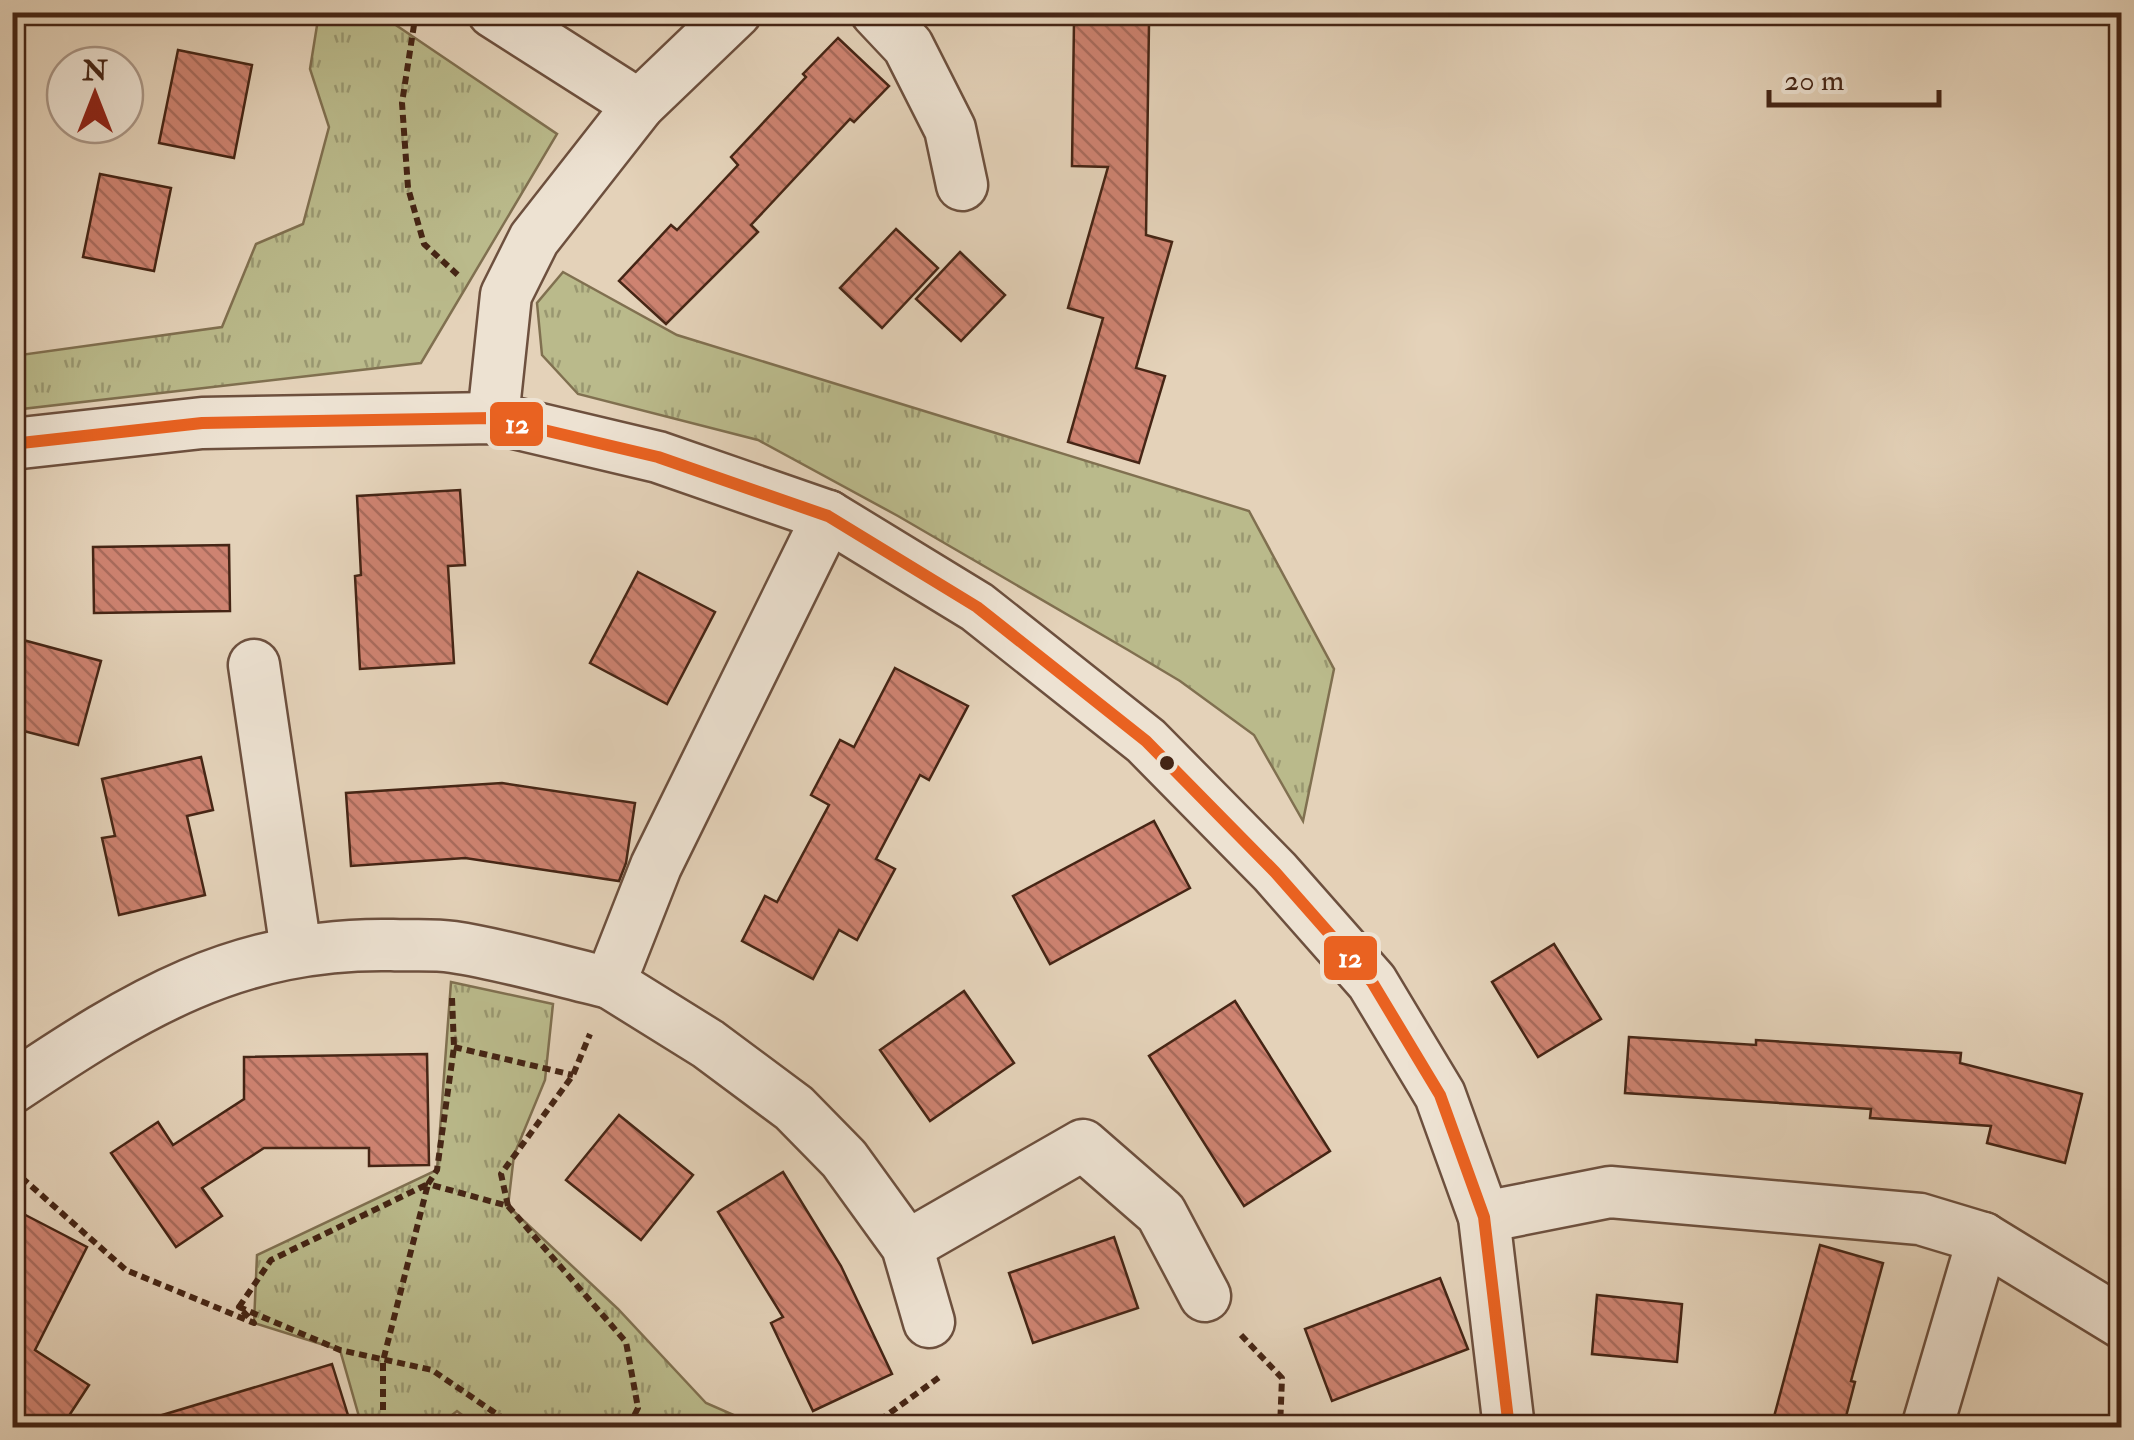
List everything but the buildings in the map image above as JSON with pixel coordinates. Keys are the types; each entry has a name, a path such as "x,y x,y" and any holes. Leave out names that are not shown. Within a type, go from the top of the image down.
{"street":[{"path":"493,12 640,104"},
{"path":"493,418 506,295 534,239 640,104 736,12"},
{"path":"876,12 908,46 950,129 962,185"},
{"path":"12,444 202,423 493,418 658,457 828,516 977,607 1146,742 1275,872 1372,982 1440,1095 1484,1217 1508,1428"},
{"path":"610,983 656,866 828,516"},
{"path":"254,665 296,950"},
{"path":"12,1088 108,1024 186,984 296,950 372,945 452,947 610,983 708,1044 794,1108 844,1159 907,1246 929,1322"},
{"path":"907,1246 1084,1145 1160,1214 1205,1296"},
{"path":"1484,1217 1610,1192 1920,1219 1982,1238 2122,1323"},
{"path":"1928,1428 1982,1238"}],"path":[{"path":"416,12 402,103 408,188 424,244 457,275 506,295"},
{"path":"383,1428 383,1361 428,1184 437,1170 454,1047 452,947"},
{"path":"610,983 573,1075 501,1174 508,1206 626,1342 638,1408 628,1428"},
{"path":"454,1047 573,1075"},
{"path":"12,1169 126,1270 254,1323 239,1307"},
{"path":"239,1307 270,1260 428,1184 508,1206"},
{"path":"1205,1296 1282,1378 1280,1428"},
{"path":"239,1307 340,1350 432,1370 517,1428"},
{"path":"870,1428 943,1374 929,1322"}],"green space":[{"path":"319,13 378,13 557,134 421,363 13,410 13,356 222,327 256,244 303,224 329,127 310,69"},
{"path":"563,272 677,335 1249,511 1334,669 1303,821 1254,735 1180,681 1128,650 898,516 758,440 578,394 542,355 537,303"},
{"path":"451,982 553,1004 545,1080 514,1155 508,1206 618,1309 706,1403 761,1427 478,1427 457,1411 437,1427 362,1427 340,1350 254,1323 257,1255 437,1170"}],"transit line":[{"name":"12","path":"12,444 202,423 493,418 658,457 828,516 977,607 1146,741 1275,872 1372,982 1440,1095 1484,1217 1509,1428"}]}
